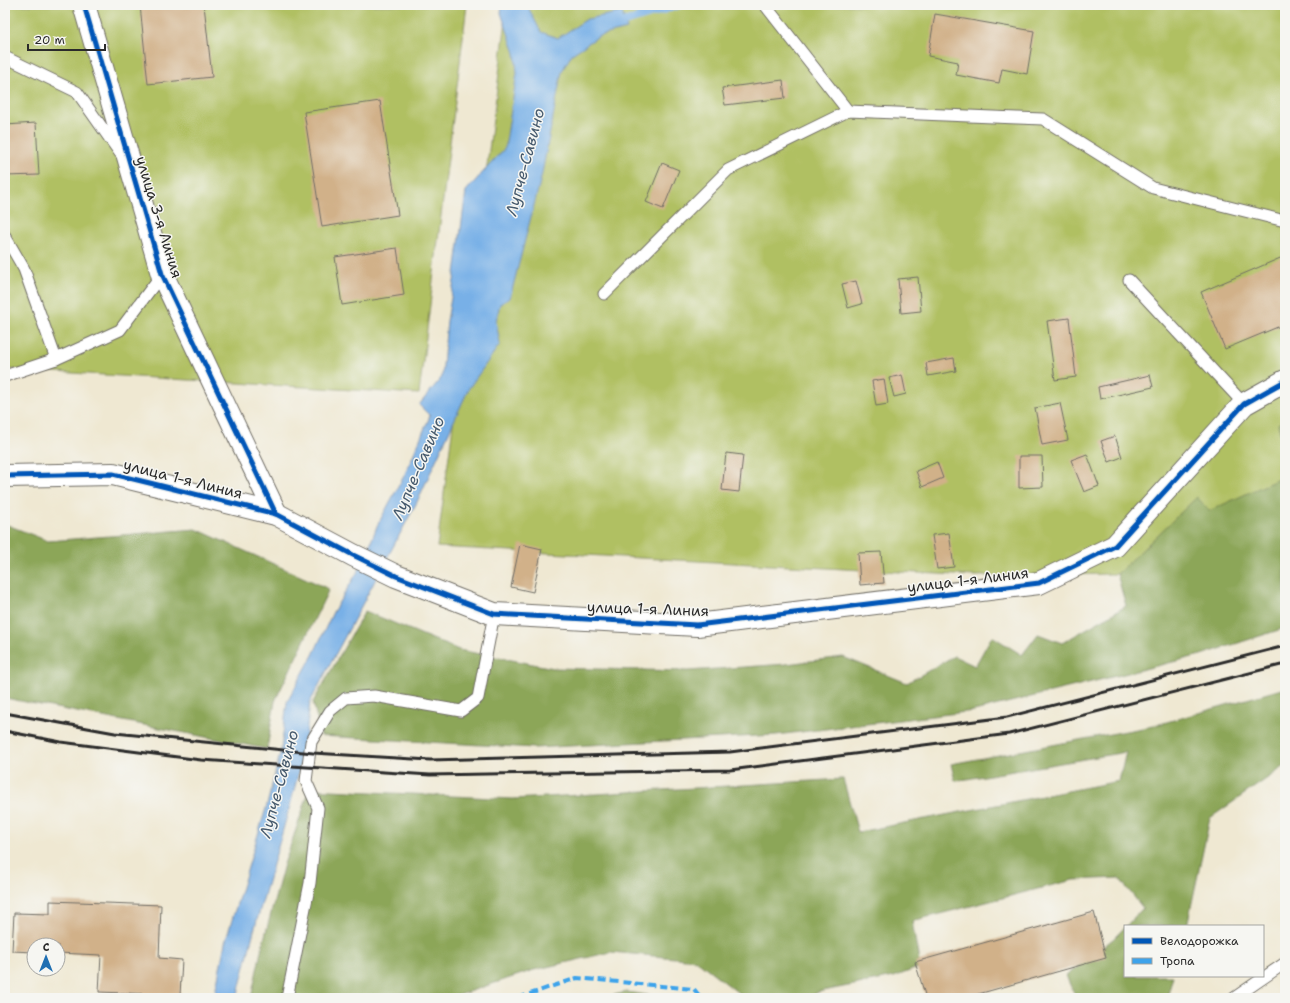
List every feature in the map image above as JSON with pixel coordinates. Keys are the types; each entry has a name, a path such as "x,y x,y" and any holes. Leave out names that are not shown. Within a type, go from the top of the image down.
{"street":[{"name":"улица 3-я Линия","path":"84,5 162,274 276,514"},
{"name":"улица 1-я Линия","path":"5,476 113,474 276,514 353,556 396,576 494,614 697,625 1039,583 1115,546 1244,404 1285,381"}],"lane":[{"path":"765,5 848,111"},
{"path":"5,57 77,92 131,168"},
{"path":"604,294 728,170 848,111 1043,118 1153,188 1285,221"},
{"path":"5,236 24,269 56,359"},
{"path":"5,376 56,359 120,330 162,274"},
{"path":"1129,280 1244,404"},
{"path":"287,998 310,883 318,808 306,781 312,742 330,711 346,698 374,696 461,711 478,698 494,614"},
{"path":"1234,998 1285,963"}],"green space":[{"path":"5,5 467,5 419,394 5,369"},
{"path":"508,5 1285,5 1285,514 1117,574 974,576 437,547"},
{"path":"1285,418 1285,455 1278,424"},
{"path":"1285,476 1285,628 1201,655 974,711 776,735 534,748 321,736 313,702 365,611 459,650 554,668 688,671 786,664 843,657 907,683 954,656 975,666 992,636 1022,655 1038,634 1062,643 1126,606 1117,574 1197,497 1209,511"},
{"path":"5,524 48,541 196,529 329,589 275,701 267,749 5,698"},
{"path":"1285,688 1285,766 1210,818 1187,925 1127,925 1143,908 1119,878 1073,880 912,921 920,967 894,977 818,992 810,998 745,998 696,960 611,952 534,970 450,998 251,998 261,951 284,864 310,789 513,799 843,779 858,832 1119,781 1126,752 955,781 951,764 1153,726"},
{"path":"1124,928 1124,977 1173,977 1167,998 1076,998 1066,976 1113,939"},
{"path":"626,992 671,998 602,998"}],"water":[{"name":"Лупче-Савино","path":"502,5 527,5 541,32 558,38 587,19 622,12 627,29 599,36 572,54 562,71 541,178 510,298 500,304 496,321 500,344 469,388 417,502 310,702 304,751 253,934 237,998 214,998 225,943 267,805 281,750 287,702 313,655 333,612 363,563 377,526 405,474 430,416 419,405 442,377 447,321 466,191 505,148 517,73 515,53 501,13"}],"building":[{"path":"140,5 204,5 212,77 148,84"},
{"path":"935,14 1034,31 1027,74 1002,69 999,83 956,75 958,62 928,56"},
{"path":"783,80 785,98 725,105 722,88"},
{"path":"380,101 398,215 322,227 304,112"},
{"path":"36,123 39,175 5,176 5,125"},
{"path":"662,163 679,170 663,209 646,202"},
{"path":"397,248 404,295 342,305 335,257"},
{"path":"1285,256 1285,324 1225,349 1201,292"},
{"path":"918,277 921,311 901,313 898,279"},
{"path":"856,281 862,304 848,308 842,284"},
{"path":"1069,318 1076,377 1055,380 1047,321"},
{"path":"954,358 956,371 928,376 926,363"},
{"path":"902,375 906,394 894,397 889,378"},
{"path":"1150,375 1153,387 1100,399 1098,387"},
{"path":"884,379 888,404 876,406 872,381"},
{"path":"1060,403 1068,440 1042,445 1035,408"},
{"path":"1115,436 1122,457 1109,462 1101,441"},
{"path":"726,453 743,455 739,492 722,490"},
{"path":"1087,454 1099,486 1084,492 1071,460"},
{"path":"1019,456 1042,456 1043,487 1019,488"},
{"path":"937,462 943,478 922,487 916,471"},
{"path":"949,533 954,567 937,569 932,535"},
{"path":"520,544 542,549 533,592 511,587"},
{"path":"881,552 884,583 860,585 858,553"},
{"path":"50,901 161,905 159,958 182,960 180,995 99,992 101,955 66,953 66,937 26,937 26,952 12,951 14,913 50,914"},
{"path":"1094,912 1106,958 964,998 926,998 915,962"}],"waterway":[{"path":"615,24 679,5"}],"railway":[{"path":"5,713 115,733 313,753 430,760 730,752 1007,717 1285,646"},
{"path":"5,731 61,742 201,760 430,775 730,770 1009,734 1285,664"}],"marked path":[{"path":"518,998 577,978 694,989 701,998"}],"cycle path":[{"path":"84,5 162,274 276,514"},
{"path":"5,476 113,474 276,514 396,576 494,614 697,625 1039,583 1115,546 1244,404 1285,381"}]}
